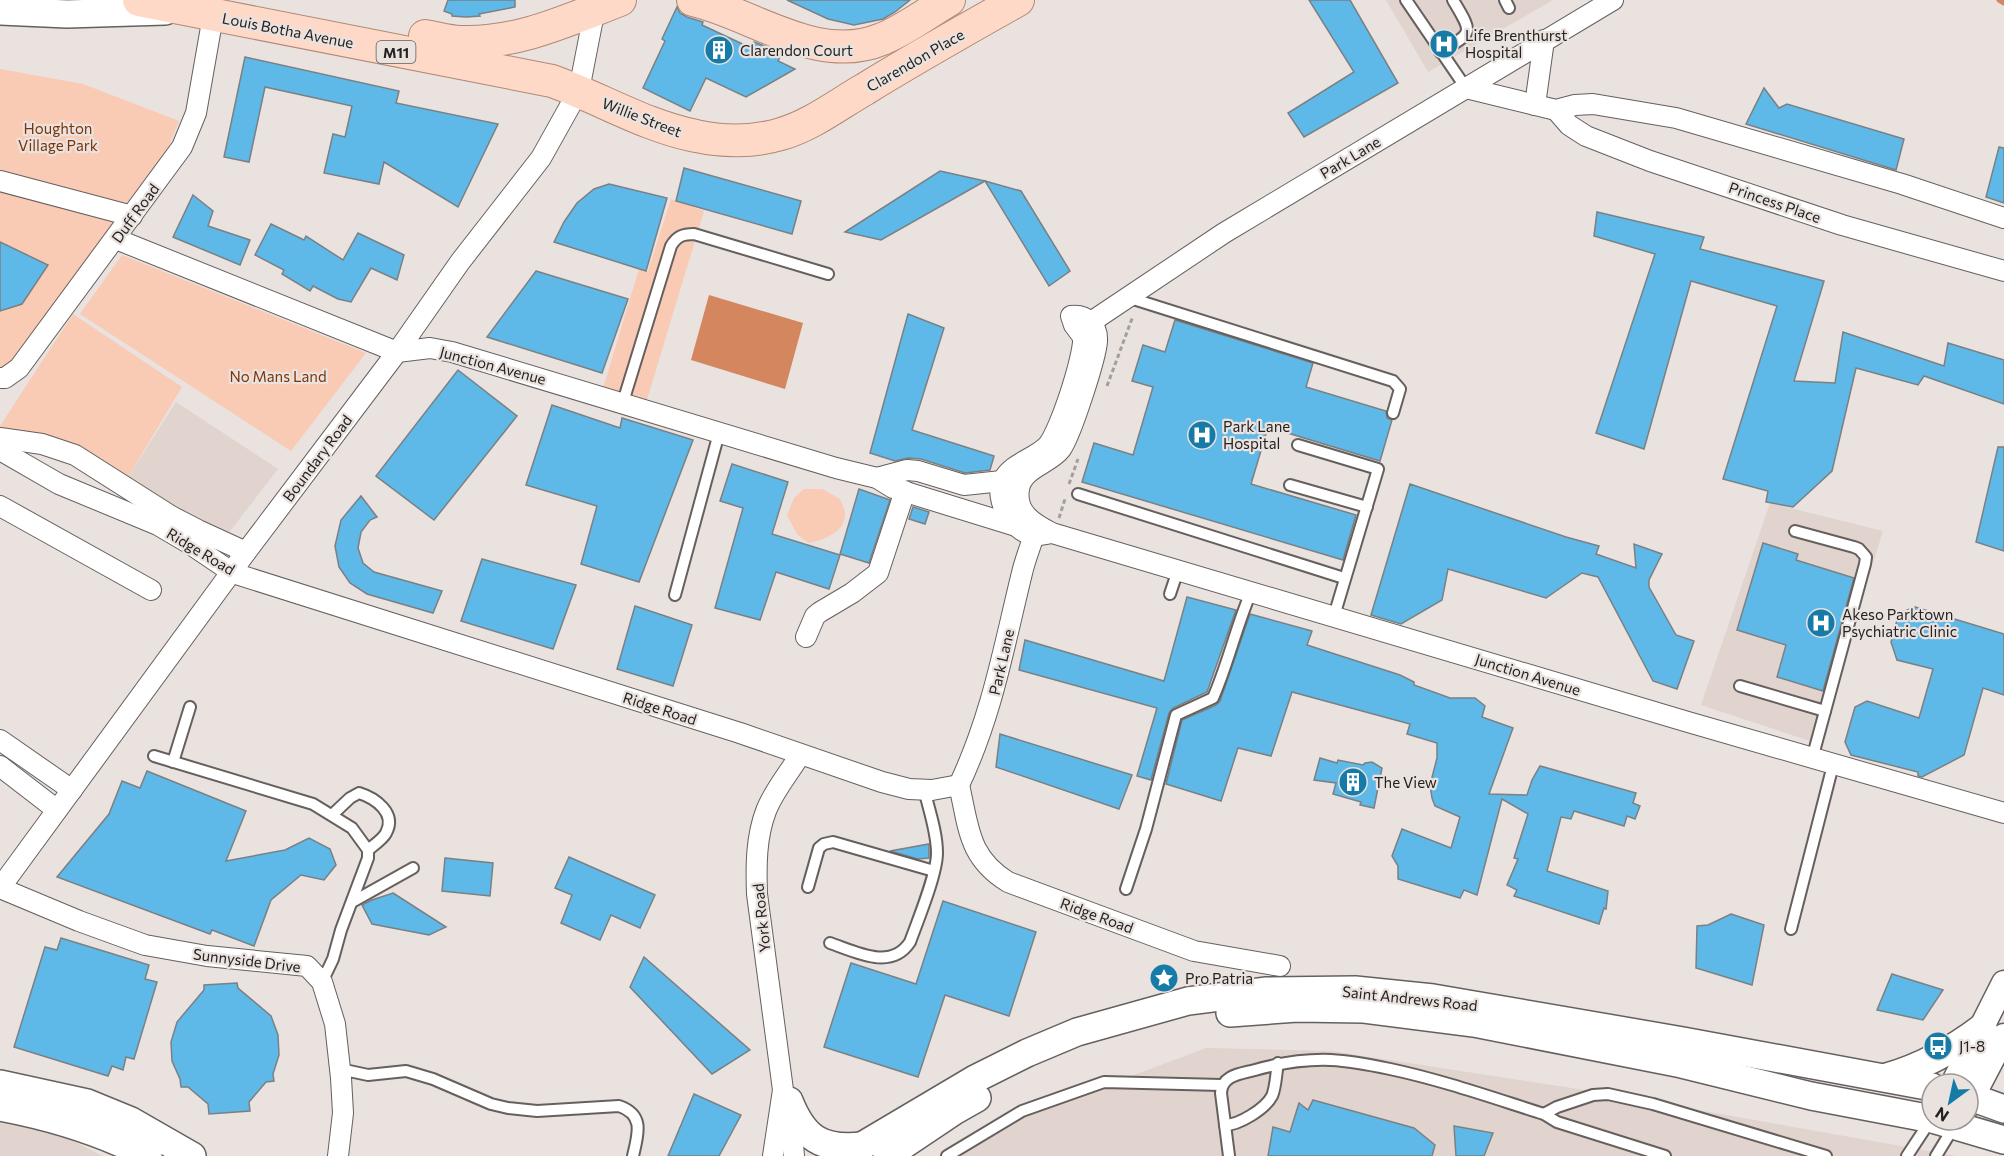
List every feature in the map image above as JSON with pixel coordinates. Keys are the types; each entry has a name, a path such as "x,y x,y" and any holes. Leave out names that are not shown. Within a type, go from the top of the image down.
{"main road":[{"name":"Louis Botha Avenue","path":"139,0 458,42 510,39 604,3"},
{"path":"695,0 809,42 843,47 862,46 882,39 938,4"},
{"name":"Clarendon Place","path":"812,122 865,88 1018,0"},
{"name":"Louis Botha Avenue","path":"213,9 516,73 579,90"},
{"path":"0,11 67,14 213,9"},
{"name":"Willie Street","path":"579,90 642,119 670,130 698,137 732,140 758,139 780,135 812,122"},
{"name":"Saint Andrews Road","path":"853,1151 975,1079 1026,1053 1077,1032 1188,1001 1267,991 1355,990 1433,998 1920,1084"},
{"name":"Saint Andrews Road","path":"887,1156 954,1111 1000,1085 1079,1050 1195,1018 1231,1012 1297,1008 1364,1009 1474,1023 1677,1063 1811,1096 1920,1105"},
{"path":"1887,1077 1914,1068 1993,1032"},
{"path":"0,1084 87,1103 131,1121 192,1156"},
{"path":"786,1095 801,1125 818,1141 853,1151"},
{"path":"0,1107 44,1115 120,1141 148,1156"},
{"name":"Saint Andrews Road","path":"1980,1109 2004,1109"},
{"name":"Saint Andrews Road","path":"1980,1124 2004,1140"}],"street":[{"name":"Park Lane","path":"1011,484 1014,468 1045,448 1050,442 1065,407 1082,352 1083,337 1074,325 1071,316 1078,315 1091,322 1193,252 1613,0"},
{"name":"Boundary Road","path":"0,888 246,552 397,352 460,262 541,158 579,90 604,3"},
{"name":"Duff Road","path":"0,378 5,378 20,368 182,147 196,113 213,9"},
{"path":"1535,105 1544,40"},
{"path":"1466,88 1556,110 1575,105 1593,104 1676,118 1902,184 2004,218"},
{"name":"Princess Place","path":"1556,110 1569,125 1586,136 1650,160 1842,225 2004,271"},
{"path":"0,181 132,216"},
{"name":"Junction Avenue","path":"116,239 397,352 430,348 452,351 836,468 878,478 893,488 1016,526"},
{"path":"1041,531 1016,526 1003,502 1001,493 1054,456 1063,447 1088,378 1097,340 1091,322"},
{"path":"0,438 42,444 75,455 171,516 246,552"},
{"name":"Ridge Road","path":"0,450 59,484 158,525 232,573 740,733 891,785 909,789 959,785 972,844 993,873 1008,882 1194,951 1280,966"},
{"name":"Junction Avenue","path":"878,478 907,470 964,484 1011,484"},
{"path":"1011,484 1023,512 1041,531"},
{"path":"806,637 815,616 852,593 878,573 904,491"},
{"path":"0,506 151,590"},
{"name":"Park Lane","path":"959,785 978,743 993,698 1024,566 1041,531"},
{"name":"Junction Avenue","path":"1041,531 1812,759 2004,813"},
{"path":"0,740 72,790"},
{"name":"York Road","path":"794,1156 757,894 756,868 759,835 767,809 800,755"},
{"path":"0,766 57,810"},
{"name":"Sunnyside Drive","path":"0,888 60,914 145,945 207,956 307,966 322,982"},
{"path":"322,982 334,1024 340,1069 343,1113 338,1156"},
{"path":"1973,1072 1993,1032 2004,983"},
{"name":"York Road","path":"773,1156 786,1095"}],"lane":[{"path":"1440,52 1465,38 1468,31 1468,25 1453,0"},
{"path":"1410,1 1440,52 1466,88"},
{"path":"623,402 671,246 676,238 684,234 694,234 828,274"},
{"path":"1127,297 1393,381 1400,389 1393,413"},
{"path":"675,595 719,433"},
{"path":"1298,445 1379,464 1334,616"},
{"path":"1290,484 1367,507"},
{"path":"1078,494 1344,578"},
{"path":"1795,531 1854,547 1863,552 1866,557 1812,759"},
{"path":"1170,594 1178,570"},
{"path":"1126,889 1146,829 1176,715 1213,698 1226,670 1240,617 1251,592"},
{"path":"1740,686 1825,711"},
{"path":"173,762 190,707"},
{"path":"154,756 313,804 352,828 368,850 368,858 354,901 341,930 333,959 322,982"},
{"path":"1791,929 1833,765"},
{"path":"830,944 885,959 893,958 903,952 910,942 934,871 937,854 924,789"},
{"path":"332,815 350,798 359,794 377,801 385,809 388,827 386,834 368,850"},
{"path":"808,887 819,849 824,844 833,842 934,871"},
{"path":"354,901 412,868"},
{"path":"947,1156 1022,1111 1104,1082 1221,1085 1233,1075 1278,1064 1310,1060 1353,1062 1423,1076 1544,1114 1557,1122 1665,1156"},
{"path":"1225,1125 1254,1114 1272,1097 1278,1064"},
{"path":"340,1069 368,1075 406,1071 433,1079 491,1104 508,1108 537,1111 618,1106 627,1109 639,1123 633,1156"},
{"path":"1221,1085 1229,1156"},
{"path":"1544,1114 1557,1107 1593,1095 1608,1094 1653,1104 1826,1156"},
{"path":"1907,1156 1931,1132"},
{"path":"1936,1156 1946,1132"}],"shaded area":[{"name":"Life Brenthurst Hospital","path":"1386,0 1553,0 1428,72"},
{"path":"709,295 803,323 785,389 691,360"},
{"path":"176,402 278,469 224,539 128,477"},
{"path":"1770,503 1883,531 1816,743 1701,705"},
{"path":"1206,1048 1331,1051 1585,1090 1957,1156 951,1156 1014,1120"},
{"path":"0,1121 62,1135 102,1156 0,1156"}],"green space":[{"name":"Houghton Village Park","path":"0,69 83,84 179,121 160,168 124,205 0,175"},
{"path":"0,189 120,221 9,366 0,368"},
{"path":"671,199 704,211 645,406 602,392 639,269 648,271"},
{"name":"No Mans Land","path":"122,255 366,353 291,451 80,314"},
{"path":"73,314 182,387 128,477 0,430 0,426"},
{"path":"804,489 822,489 840,499 845,514 844,521 837,531 826,538 808,543 797,534 787,515 794,498"}],"building":[{"path":"448,0 515,0 515,7 479,14 480,16 452,16 444,11"},
{"path":"787,0 910,0 883,19 854,25 828,19"},
{"path":"1309,0 1350,0 1398,83 1304,137 1288,113 1354,72"},
{"name":"Clarendon Court","path":"677,7 680,13 687,17 703,22 702,25 751,48 754,42 782,53 778,61 795,69 746,97 706,78 690,111 643,88 665,41 662,39"},
{"path":"245,57 399,91 396,103 498,124 458,207 384,162 379,184 324,173 333,134 345,137 352,106 265,87 249,162 224,157"},
{"path":"1764,88 1779,108 1787,104 1904,139 1896,170 1746,124"},
{"path":"1999,147 2004,148 2004,203 1986,197"},
{"path":"684,168 801,201 792,234 676,201"},
{"path":"940,171 985,181 881,240 845,232"},
{"path":"985,181 1021,191 1070,271 1049,286"},
{"path":"609,184 667,198 646,271 554,242 577,203 594,189"},
{"path":"193,195 213,211 208,226 250,240 240,265 173,237"},
{"path":"1597,212 1704,237 1700,249 1824,281 1794,381 1835,383 1843,332 1944,366 1948,343 2004,360 2004,404 1924,376 1918,385 1856,368 1832,471 1793,507 1766,502 1768,491 1723,479 1777,306 1691,281 1644,449 1596,433 1655,254 1594,236"},
{"path":"271,224 304,240 306,236 343,260 358,233 404,255 397,280 371,268 351,302 338,299 313,286 310,291 282,274 284,270 255,255"},
{"path":"0,242 48,265 22,304 0,311"},
{"path":"536,271 628,299 602,373 487,337"},
{"path":"908,314 944,328 912,430 994,456 990,470 965,473 921,459 908,458 895,461 870,453"},
{"name":"Park Lane Hospital","path":"1175,320 1313,363 1306,387 1386,411 1387,418 1392,420 1380,461 1268,427 1251,484 1356,515 1343,560 1082,482 1094,443 1133,455 1153,387 1132,381 1143,345 1165,352"},
{"path":"458,370 517,416 434,520 376,476"},
{"path":"552,405 620,428 622,418 693,440 639,582 581,564 597,506 526,485"},
{"path":"1998,447 2004,447 2004,551 1976,542"},
{"path":"732,464 788,482 772,534 840,555 829,589 776,572 760,620 715,608 743,508 720,501"},
{"path":"1410,484 1599,546 1596,554 1636,568 1634,544 1662,554 1649,580 1649,587 1676,635 1694,641 1677,689 1653,681 1598,577 1582,573 1546,598 1448,569 1442,600 1401,624 1371,615"},
{"path":"859,489 890,500 869,563 840,554"},
{"path":"361,496 377,517 370,520 361,532 358,548 363,563 374,572 442,591 433,613 367,594 350,583 339,567 335,546 341,520"},
{"path":"913,507 929,512 925,524 909,519"},
{"name":"Akeso Parktown Psychiatric Clinic","path":"1763,543 1798,554 1796,560 1854,578 1823,691 1777,677 1786,645 1737,630"},
{"path":"482,559 576,585 553,649 461,621"},
{"path":"1187,597 1236,610 1207,692 1173,708 1169,713 1151,780 1137,776 1157,708 1019,670 1025,640 1164,681"},
{"path":"635,606 692,625 673,686 617,669"},
{"path":"1915,607 2004,634 2004,695 1983,688 1964,755 1922,777 1918,776 1918,772 1851,755 1845,742 1855,707 1867,701 1919,718 1933,669 1897,660 1891,642 1899,613"},
{"path":"1250,614 1312,631 1307,645 1400,675 1414,682 1414,685 1450,698 1475,698 1485,706 1482,717 1513,728 1489,794 1527,795 1540,766 1636,793 1633,803 1640,806 1635,819 1627,816 1624,826 1574,811 1571,819 1561,817 1547,871 1608,891 1606,909 1604,908 1599,924 1514,896 1517,890 1507,885 1518,859 1514,858 1528,814 1502,799 1477,895 1464,890 1460,898 1398,879 1398,866 1392,856 1402,829 1451,848 1460,817 1435,806 1430,785 1437,758 1437,743 1407,734 1410,724 1292,692 1271,756 1238,748 1221,801 1166,784 1182,720 1220,701"},
{"path":"1000,734 1132,775 1119,809 996,767"},
{"name":"The View","path":"1320,758 1337,763 1338,760 1363,765 1372,762 1382,768 1374,808 1333,794 1336,783 1314,780"},
{"path":"147,771 246,811 226,861 285,850 309,838 330,849 336,865 324,880 301,875 271,900 254,946 212,930 210,934 57,877 109,814 122,781 140,788"},
{"path":"929,844 929,858 918,859 890,851"},
{"path":"569,857 655,895 640,928 611,915 600,940 561,923 572,895 555,888"},
{"path":"445,858 493,863 490,896 442,891"},
{"path":"393,893 446,927 429,935 372,924 362,905"},
{"path":"943,901 1036,932 1009,1016 945,995 918,1077 824,1047 851,963 916,984"},
{"path":"1731,914 1764,925 1752,985 1696,968 1697,926 1708,925"},
{"path":"61,938 149,965 145,979 157,982 134,1059 126,1057 123,1070 112,1066 108,1076 14,1047 45,947 57,950"},
{"path":"644,957 750,1050 712,1074 630,987"},
{"path":"1892,974 1943,990 1923,1020 1877,1010"},
{"path":"237,983 238,988 271,1016 278,1035 279,1055 273,1074 274,1081 266,1082 249,1102 250,1111 209,1114 208,1104 188,1087 181,1087 172,1061 171,1042 177,1022 204,990 204,985"},
{"path":"694,1094 741,1115 719,1156 668,1156"},
{"path":"1313,1100 1414,1128 1435,1145 1432,1156 1268,1156 1273,1127 1290,1132 1299,1103 1308,1110"},
{"path":"1454,1126 1493,1133 1484,1156 1456,1156"}],"waterway":[{"path":"1999,0 2004,3"}],"place":[{"name":"Life Brenthurst Hospital","path":"1444,44"},
{"name":"Clarendon Court","path":"719,50"},
{"name":"Park Lane Hospital","path":"1202,435"},
{"name":"Akeso Parktown Psychiatric Clinic","path":"1821,623"},
{"name":"The View","path":"1353,782"},
{"name":"Pro Patria","path":"1164,978"},
{"name":"J1-8","path":"1938,1046"}]}
